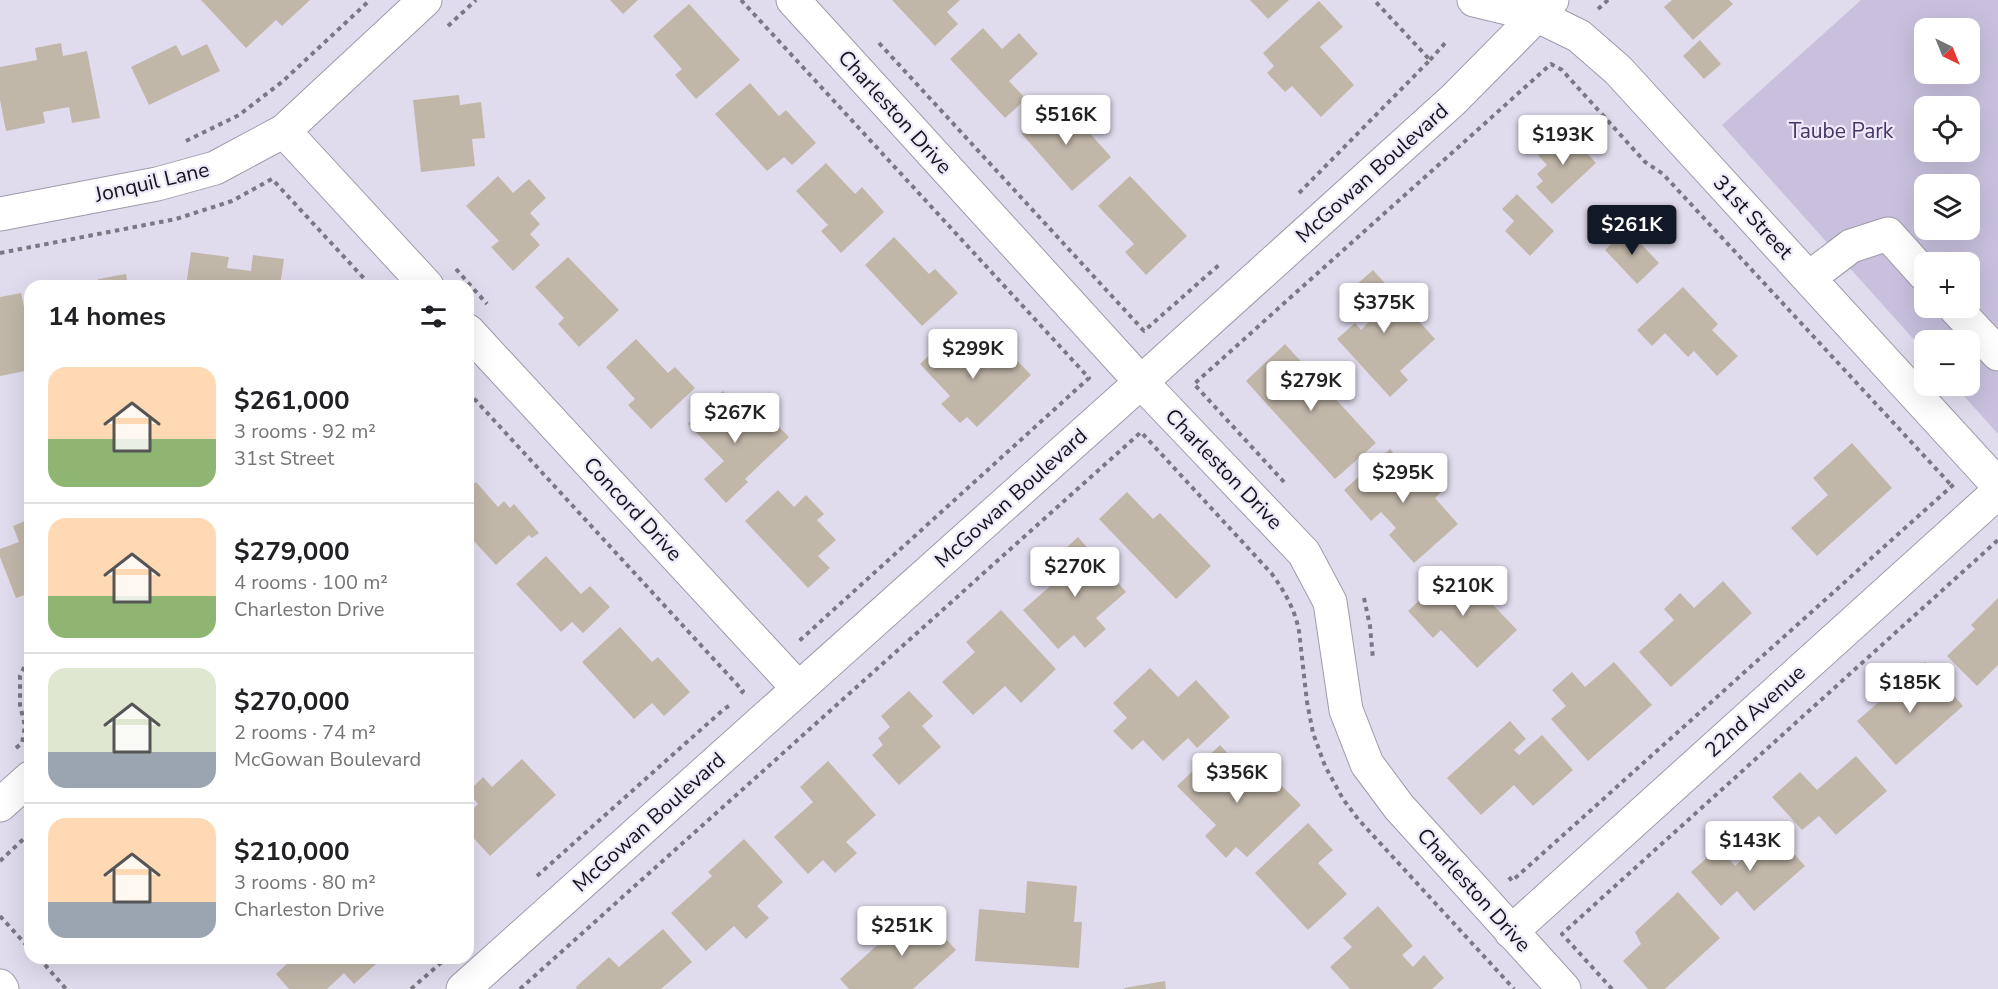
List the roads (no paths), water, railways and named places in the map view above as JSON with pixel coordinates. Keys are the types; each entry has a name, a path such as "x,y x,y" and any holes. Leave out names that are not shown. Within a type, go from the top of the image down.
{"street":[{"name":"Jonquil Lane","path":"0,214 157,184 215,168 284,131 425,0"},
{"name":"Charleston Drive","path":"793,0 1141,382 1304,553 1330,602 1346,710 1367,764 1399,807 1564,989"},
{"name":"31st Street","path":"1474,0 1544,7 1618,70 1988,474"},
{"name":"McGowan Boulevard","path":"463,989 1453,100 1544,7"},
{"path":"284,131 421,280"},
{"path":"1809,278 1851,246 1888,234 1914,263"},
{"path":"1964,318 1998,354"},
{"name":"Concord Drive","path":"474,337 798,688"},
{"name":"22nd Avenue","path":"1511,932 1998,492"},
{"path":"0,805 22,764"}],"park label":[{"name":"Taube Park","path":"1841,131"}]}
